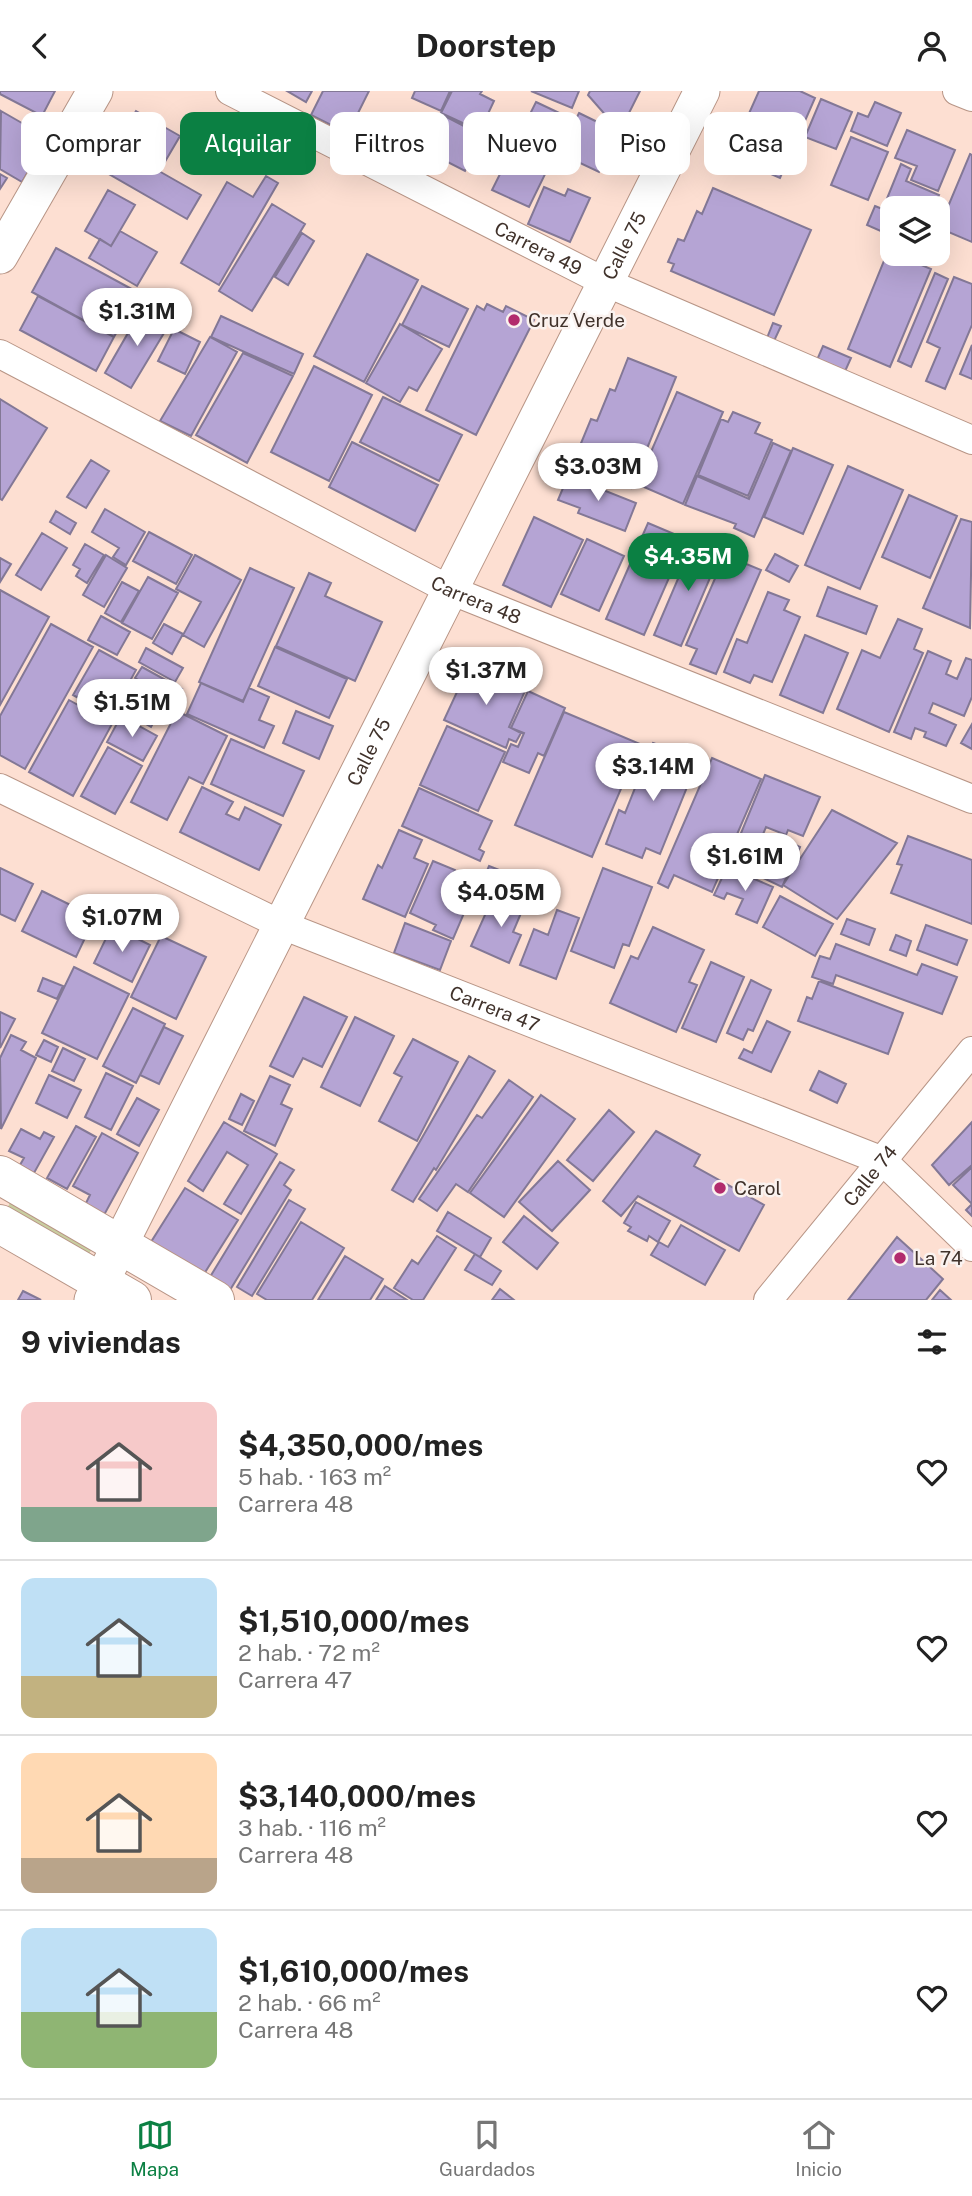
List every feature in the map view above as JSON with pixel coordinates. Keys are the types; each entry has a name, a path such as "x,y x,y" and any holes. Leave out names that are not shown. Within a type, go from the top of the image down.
{"main road":[{"path":"4,1186 120,1245 215,1300"},
{"path":"0,1224 109,1294"}],"street":[{"path":"0,255 95,91"},
{"name":"Carrera 49","path":"230,91 605,282 972,440"},
{"name":"Calle 75","path":"109,1294 120,1245 702,91"},
{"path":"957,91 972,97"},
{"name":"Carrera 48","path":"0,354 450,590 972,799"},
{"name":"Carrera 47","path":"0,789 282,925 883,1161 972,1247"},
{"name":"Calle 74","path":"768,1300 972,1051"}],"green space":[{"path":"15,1195 97,1240 89,1254 7,1208"}],"building":[{"path":"0,91 55,91 44,112 34,112 0,94"},
{"path":"287,91 312,91 306,102"},
{"path":"323,91 369,91 358,112 330,112 330,124 316,118 316,112 312,112"},
{"path":"415,91 450,91 441,111 412,98"},
{"path":"452,91 482,91 480,94 494,101 489,112 463,112 463,123 449,117 449,112 442,112"},
{"path":"531,91 579,91 572,108"},
{"path":"590,91 640,91 630,112 603,112 588,95"},
{"path":"759,91 800,91 815,98 807,116 807,112 750,112"},
{"path":"821,99 852,112 836,149 807,138"},
{"path":"536,102 557,112 531,112"},
{"path":"875,102 901,113 887,146 851,131 858,113 868,117"},
{"path":"1,111 21,122 21,175 26,175 22,182 0,169"},
{"path":"581,114 595,121 595,170 581,163"},
{"path":"449,118 463,126 463,170 449,163"},
{"path":"166,128 180,136 166,160"},
{"path":"907,130 955,150 938,191 911,180 917,166 895,158"},
{"path":"851,137 888,152 868,200 831,185"},
{"path":"970,154 972,242 950,233 950,202"},
{"path":"901,164 911,169 906,181 939,195 939,196 888,196"},
{"path":"0,174 7,178 0,189"},
{"path":"111,175 166,175 201,195 187,219"},
{"path":"500,175 545,175 529,207 492,190"},
{"path":"266,176 278,183 219,285 181,263 227,182 253,197"},
{"path":"544,187 565,196 568,189 590,198 570,242 528,224"},
{"path":"713,188 811,230 774,315 671,271 674,264 668,262 678,239 684,241 697,211 702,214"},
{"path":"108,190 135,205 111,246 85,231"},
{"path":"272,204 305,224 252,311 219,291"},
{"path":"875,206 880,208 880,231 867,225"},
{"path":"120,231 157,252 137,286 89,258 100,239 111,246"},
{"path":"302,233 314,241 288,285 275,277"},
{"path":"56,248 139,293 114,337 32,292"},
{"path":"367,254 418,280 364,382 314,356"},
{"path":"882,266 924,266 931,269 890,367 848,349"},
{"path":"935,273 948,279 911,367 898,361"},
{"path":"954,277 972,284 972,325 945,389 926,381 940,348 927,342"},
{"path":"422,286 468,309 449,347 402,325"},
{"path":"38,296 114,337 96,371 20,330"},
{"path":"487,304 503,312 506,306 534,320 476,435 426,410 477,306 484,310"},
{"path":"143,307 170,323 131,388 105,373"},
{"path":"221,316 303,354 294,374 211,337"},
{"path":"773,323 781,326 774,341 767,338"},
{"path":"400,324 442,349 417,391 409,387 400,402 366,383"},
{"path":"174,329 200,342 185,374 158,361"},
{"path":"210,337 237,352 191,436 160,421"},
{"path":"972,345 972,379 960,374"},
{"path":"823,346 851,358 842,378 814,367"},
{"path":"243,353 293,376 247,463 196,435"},
{"path":"628,358 676,377 631,488 572,465 591,419 597,421 610,389 615,391"},
{"path":"314,366 372,395 329,481 271,452"},
{"path":"677,392 723,412 683,504 637,484"},
{"path":"383,397 462,435 439,481 360,442"},
{"path":"0,399 47,428 2,500 0,499"},
{"path":"733,412 760,423 755,433 772,440 748,496 698,475 721,419 728,422"},
{"path":"352,442 438,485 415,531 329,487"},
{"path":"773,443 791,451 754,537 734,528 736,524 685,505 697,476 749,499"},
{"path":"793,448 833,465 803,534 764,517"},
{"path":"91,460 109,471 86,508 67,497"},
{"path":"848,466 903,490 860,589 805,565"},
{"path":"568,476 636,503 625,531 578,513 580,508 558,500"},
{"path":"909,495 957,516 930,578 882,557"},
{"path":"105,509 145,532 126,565 113,557 119,548 92,532"},
{"path":"56,511 76,523 70,534 50,522"},
{"path":"534,517 583,540 551,607 503,585"},
{"path":"961,519 972,522 970,628 923,608"},
{"path":"648,523 686,539 644,635 606,619"},
{"path":"149,532 192,555 176,584 133,561"},
{"path":"42,533 67,548 41,590 16,575"},
{"path":"587,539 624,556 599,611 561,594"},
{"path":"710,539 724,545 681,646 654,635 692,546 705,551"},
{"path":"85,544 104,555 87,583 76,576 80,569 73,565"},
{"path":"727,551 741,556 739,561 761,570 716,674 690,664 697,649 686,645"},
{"path":"775,554 798,566 789,582 766,570"},
{"path":"106,555 127,568 104,607 83,595"},
{"path":"195,555 241,580 204,647 183,635 201,602 176,589"},
{"path":"0,558 11,564 0,582"},
{"path":"250,568 294,588 243,701 199,682"},
{"path":"309,573 331,583 325,596 382,622 355,681 276,646"},
{"path":"148,577 178,593 152,639 122,623"},
{"path":"122,582 139,591 121,622 105,613"},
{"path":"828,587 877,606 866,634 817,616"},
{"path":"0,590 49,617 0,705"},
{"path":"768,592 789,600 784,610 800,617 772,682 754,675 750,683 724,672 737,639 747,643"},
{"path":"101,616 130,632 117,655 88,640"},
{"path":"898,619 922,629 914,649 923,653 889,732 837,709 862,650 880,658"},
{"path":"51,624 93,647 25,769 0,755 0,716"},
{"path":"164,624 183,634 172,654 153,643"},
{"path":"805,635 848,653 823,713 780,695"},
{"path":"275,647 347,679 329,718 258,686"},
{"path":"146,648 183,668 175,682 139,662"},
{"path":"99,650 136,670 111,716 73,695"},
{"path":"928,651 951,661 946,674 957,679 966,658 972,660 972,697 964,716 933,703 929,713 956,725 946,746 924,737 926,732 915,728 911,739 894,732"},
{"path":"469,666 525,691 509,727 521,733 516,742 509,739 506,748 444,720"},
{"path":"142,667 182,689 176,701 135,678"},
{"path":"139,683 167,698 151,727 123,711"},
{"path":"201,683 243,702 249,688 269,697 259,720 274,726 264,748 187,714"},
{"path":"528,691 565,708 544,756 538,753 529,773 503,762 511,744 518,747 524,733 511,728"},
{"path":"69,700 112,724 73,796 29,772"},
{"path":"177,711 227,736 203,784 189,777 167,820 131,802"},
{"path":"296,711 333,726 319,759 283,743"},
{"path":"564,712 640,744 592,857 515,825"},
{"path":"121,716 157,736 143,761 107,742"},
{"path":"972,724 972,749 961,743"},
{"path":"447,726 505,752 478,811 420,785"},
{"path":"231,739 304,771 283,816 211,784"},
{"path":"653,743 698,760 660,854 646,848 642,858 606,844 619,810 625,813"},
{"path":"108,747 142,766 115,814 81,796"},
{"path":"712,758 761,779 712,892 674,875 668,888 658,883"},
{"path":"765,775 820,797 803,836 788,830 786,835 766,827 751,863 732,855"},
{"path":"202,787 233,802 226,814 239,820 245,807 281,825 259,870 180,832"},
{"path":"419,788 492,821 479,849 484,852 480,861 402,826"},
{"path":"832,810 897,843 837,919 783,885"},
{"path":"399,830 422,840 414,858 428,864 405,917 363,899 378,865 382,868"},
{"path":"774,835 800,847 782,887 757,875"},
{"path":"908,836 972,860 972,924 891,893 902,865 897,864"},
{"path":"433,861 455,870 453,875 476,885 453,939 433,930 436,925 410,913"},
{"path":"489,866 502,871 486,909 473,904"},
{"path":"727,867 773,887 757,923 736,914 743,899 727,893 724,899 714,895"},
{"path":"0,868 33,884 15,921 0,914"},
{"path":"603,868 652,887 629,946 623,944 614,968 571,951"},
{"path":"42,891 95,917 76,957 22,931"},
{"path":"509,891 527,899 513,932 521,935 509,963 471,946 489,906 500,911"},
{"path":"780,896 833,924 815,956 763,927"},
{"path":"557,910 579,918 556,979 520,965 534,929 548,935"},
{"path":"847,919 875,929 869,945 841,934"},
{"path":"405,923 451,941 440,970 394,953"},
{"path":"926,925 967,940 957,965 917,950"},
{"path":"112,926 150,945 132,982 94,963"},
{"path":"653,927 704,950 689,982 697,985 676,1032 610,1003 631,956 638,959"},
{"path":"896,935 911,941 906,956 890,950"},
{"path":"161,936 206,957 176,1019 131,997"},
{"path":"836,944 917,975 922,964 957,977 942,1014 836,975 833,984 812,977 820,956 830,959"},
{"path":"711,962 744,977 716,1042 682,1028"},
{"path":"74,967 129,994 97,1059 42,1033"},
{"path":"43,978 63,986 57,999 38,991"},
{"path":"751,980 771,990 753,1031 748,1029 743,1040 727,1033"},
{"path":"819,981 903,1013 888,1054 798,1021 807,997 812,999"},
{"path":"304,997 347,1017 322,1067 303,1058 293,1077 270,1066"},
{"path":"133,1008 165,1024 136,1083 103,1066"},
{"path":"0,1012 15,1019 0,1048"},
{"path":"355,1017 394,1036 360,1106 321,1087"},
{"path":"767,1021 790,1032 771,1072 739,1058 744,1049 752,1053"},
{"path":"164,1027 183,1036 159,1084 140,1075"},
{"path":"11,1035 26,1042 21,1050 36,1058 1,1129 0,1058"},
{"path":"413,1039 458,1062 417,1141 379,1121 402,1077 394,1073"},
{"path":"44,1040 58,1047 51,1062 36,1055"},
{"path":"63,1048 85,1059 74,1081 52,1071"},
{"path":"469,1056 495,1071 436,1170 434,1168 413,1202 392,1190"},
{"path":"819,1071 846,1084 837,1103 810,1090"},
{"path":"106,1073 133,1086 111,1130 85,1117"},
{"path":"49,1075 81,1090 67,1118 36,1103"},
{"path":"270,1076 290,1085 281,1104 292,1109 275,1146 244,1131"},
{"path":"509,1080 533,1097 468,1192 456,1184 437,1211 419,1199 477,1115 482,1118"},
{"path":"241,1094 254,1101 242,1125 229,1119"},
{"path":"541,1095 575,1119 504,1217 470,1193"},
{"path":"137,1098 159,1110 139,1146 117,1134"},
{"path":"609,1110 634,1132 593,1181 567,1160"},
{"path":"224,1122 277,1154 241,1214 224,1204 248,1165 227,1152 203,1191 188,1181"},
{"path":"972,1122 972,1165 949,1185 932,1165"},
{"path":"76,1126 96,1137 67,1189 47,1178"},
{"path":"21,1129 40,1139 44,1132 54,1137 34,1173 20,1165 24,1158 9,1151"},
{"path":"656,1131 700,1155 694,1166 764,1205 739,1251 638,1196 621,1216 603,1201"},
{"path":"102,1133 138,1153 104,1215 85,1205 90,1195 73,1186"},
{"path":"558,1161 590,1190 552,1231 519,1202"},
{"path":"280,1162 294,1170 284,1185 291,1190 230,1290 210,1277"},
{"path":"972,1167 972,1204 953,1185"},
{"path":"185,1188 238,1220 204,1274 151,1242"},
{"path":"289,1200 305,1209 252,1296 237,1287"},
{"path":"636,1202 670,1221 658,1242 649,1236 647,1241 628,1231 631,1227 624,1223"},
{"path":"972,1204 972,1216 966,1210"},
{"path":"448,1212 491,1238 480,1257 437,1231"},
{"path":"524,1216 558,1243 537,1269 503,1242"},
{"path":"301,1222 344,1248 312,1300 267,1300 257,1294"},
{"path":"681,1225 725,1250 705,1285 651,1255 659,1242 668,1247"},
{"path":"437,1236 456,1248 423,1300 413,1300 394,1288 412,1260 418,1264"},
{"name":"La 74","path":"897,1237 943,1279 926,1300 848,1300"},
{"path":"475,1254 501,1271 492,1285 465,1270"},
{"path":"345,1256 383,1279 370,1300 318,1300"},
{"path":"385,1286 407,1300 376,1300"},
{"path":"500,1289 514,1300 492,1300"},
{"path":"940,1290 951,1300 932,1300"},
{"path":"23,1291 41,1300 18,1300"}],"place":[{"name":"Cruz Verde","path":"514,320"},
{"name":"Carol","path":"720,1188"},
{"name":"La 74","path":"900,1258"}]}
